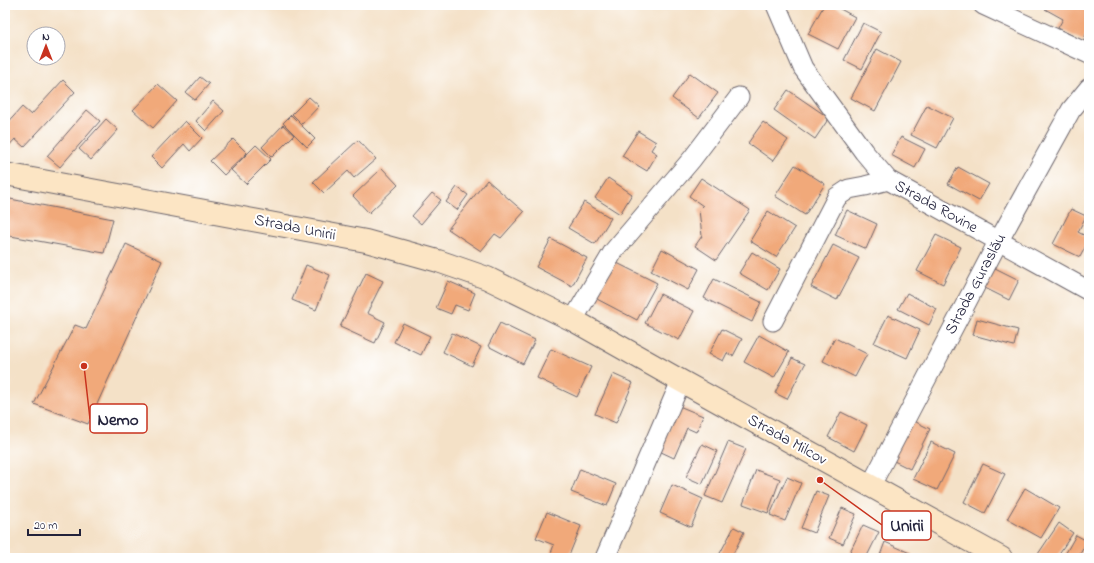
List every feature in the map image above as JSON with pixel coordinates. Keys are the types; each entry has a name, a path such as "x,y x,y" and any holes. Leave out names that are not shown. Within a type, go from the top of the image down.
{"main road":[{"name":"Strada Unirii","path":"5,174 366,241 438,261 487,278 573,320"},
{"name":"Strada Milcov","path":"573,320 1001,558"}],"street":[{"name":"Strada Rovine","path":"776,5 803,68 864,152 888,180 1089,291"},
{"path":"983,5 1089,54"},
{"name":"Strada Guraslău","path":"871,486 998,242 1071,110 1089,88"},
{"path":"573,320 613,252 692,159 739,97"},
{"path":"773,321 837,197 849,189 888,180"},
{"path":"605,558 681,381"}],"building":[{"path":"824,5 833,5 855,17 838,49 808,34"},
{"path":"1047,5 1081,5 1089,9 1089,28 1083,41 1058,28 1063,19 1045,9"},
{"path":"863,23 881,32 862,69 844,60"},
{"path":"877,49 901,62 875,111 851,98"},
{"path":"690,73 718,93 699,118 672,98"},
{"path":"200,77 209,84 195,100 186,93"},
{"path":"63,80 75,92 24,147 15,139 5,150 5,126 22,107 31,115"},
{"path":"158,84 177,101 153,128 133,110"},
{"path":"788,90 829,118 815,139 774,110"},
{"path":"309,97 319,106 302,124 292,114"},
{"path":"213,101 224,111 206,131 196,121"},
{"path":"927,105 953,118 937,148 911,135"},
{"path":"87,110 100,121 60,167 47,156"},
{"path":"291,115 315,139 307,147 283,123"},
{"path":"106,119 118,130 91,160 79,149"},
{"path":"185,121 202,138 190,151 184,144 162,168 151,157"},
{"path":"763,122 788,140 773,161 748,143"},
{"path":"283,125 294,135 272,157 262,147"},
{"path":"638,131 656,142 651,150 657,154 647,171 622,156"},
{"path":"901,137 925,149 915,168 891,155"},
{"path":"233,139 247,153 224,175 210,161"},
{"path":"358,140 376,159 354,178 348,171 324,193 313,182"},
{"path":"256,145 271,159 246,184 231,170"},
{"path":"795,165 825,184 805,215 775,196"},
{"path":"958,167 989,184 979,201 948,184"},
{"path":"382,168 398,185 369,213 353,196"},
{"path":"608,178 632,194 620,214 595,198"},
{"path":"701,178 750,210 716,260 695,246 702,236 699,210 703,206 689,196"},
{"path":"487,180 524,212 501,238 495,234 481,251 448,229"},
{"path":"457,187 468,195 457,210 446,202"},
{"path":"432,193 441,200 421,224 412,216"},
{"path":"5,198 113,219 104,253 5,235"},
{"path":"584,202 611,218 595,244 568,228"},
{"path":"1071,209 1086,216 1078,232 1089,238 1089,240 1080,257 1053,244"},
{"path":"847,210 877,224 866,249 835,235"},
{"path":"768,211 795,228 776,257 750,241"},
{"path":"936,235 961,247 943,284 917,271"},
{"path":"551,239 587,258 572,286 536,267"},
{"path":"126,244 162,261 88,424 34,404 75,325 86,329"},
{"path":"833,245 859,258 837,300 811,287"},
{"path":"662,249 699,269 688,290 651,271"},
{"path":"752,252 780,269 768,290 739,273"},
{"path":"615,262 657,283 637,320 595,298"},
{"path":"306,265 330,275 316,310 292,300"},
{"path":"993,267 1019,280 1009,300 983,287"},
{"path":"366,273 383,281 367,313 385,322 375,343 340,327"},
{"path":"714,279 761,302 752,322 704,298"},
{"path":"448,281 475,293 468,310 455,305 451,314 436,308"},
{"path":"907,293 937,309 929,325 898,309"},
{"path":"660,294 694,311 679,340 645,323"},
{"path":"888,315 920,330 907,358 874,343"},
{"path":"977,319 1018,330 1014,346 973,335"},
{"path":"403,323 430,336 421,355 394,342"},
{"path":"500,323 535,340 523,364 488,346"},
{"path":"722,329 742,339 733,356 727,353 723,361 709,354"},
{"path":"452,333 481,347 472,366 443,352"},
{"path":"759,335 789,352 774,378 744,362"},
{"path":"835,338 867,354 855,377 823,361"},
{"path":"551,349 591,367 577,397 537,378"},
{"path":"792,358 805,364 787,399 775,393"},
{"path":"613,374 633,383 616,423 595,414"},
{"path":"679,406 703,416 696,432 687,428 674,458 659,451"},
{"path":"841,412 867,425 854,451 828,437"},
{"path":"910,419 930,429 910,469 890,459"},
{"path":"728,442 746,449 722,503 705,496"},
{"path":"931,442 955,454 937,490 913,479"},
{"path":"702,444 717,451 702,484 686,477"},
{"path":"983,464 1005,474 985,513 964,502"},
{"path":"580,469 616,484 607,506 571,492"},
{"path":"756,470 780,479 768,513 743,504"},
{"path":"787,477 801,483 785,521 770,515"},
{"path":"672,485 703,499 691,527 660,513"},
{"path":"1025,488 1059,508 1041,538 1007,519"},
{"path":"816,491 829,496 814,533 801,528"},
{"path":"842,508 856,514 843,544 829,538"},
{"path":"547,512 581,526 568,558 549,558 554,545 536,538"},
{"path":"1059,523 1073,533 1056,558 1045,558 1038,554"},
{"path":"863,525 879,532 866,558 847,558"},
{"path":"734,527 744,532 731,558 719,558 718,557"},
{"path":"1076,535 1087,541 1078,558 1063,558"},
{"path":"885,542 912,554 910,558 879,558"}],"place":[{"name":"Nemo","path":"84,366"},
{"name":"Unirii","path":"820,480"}]}
